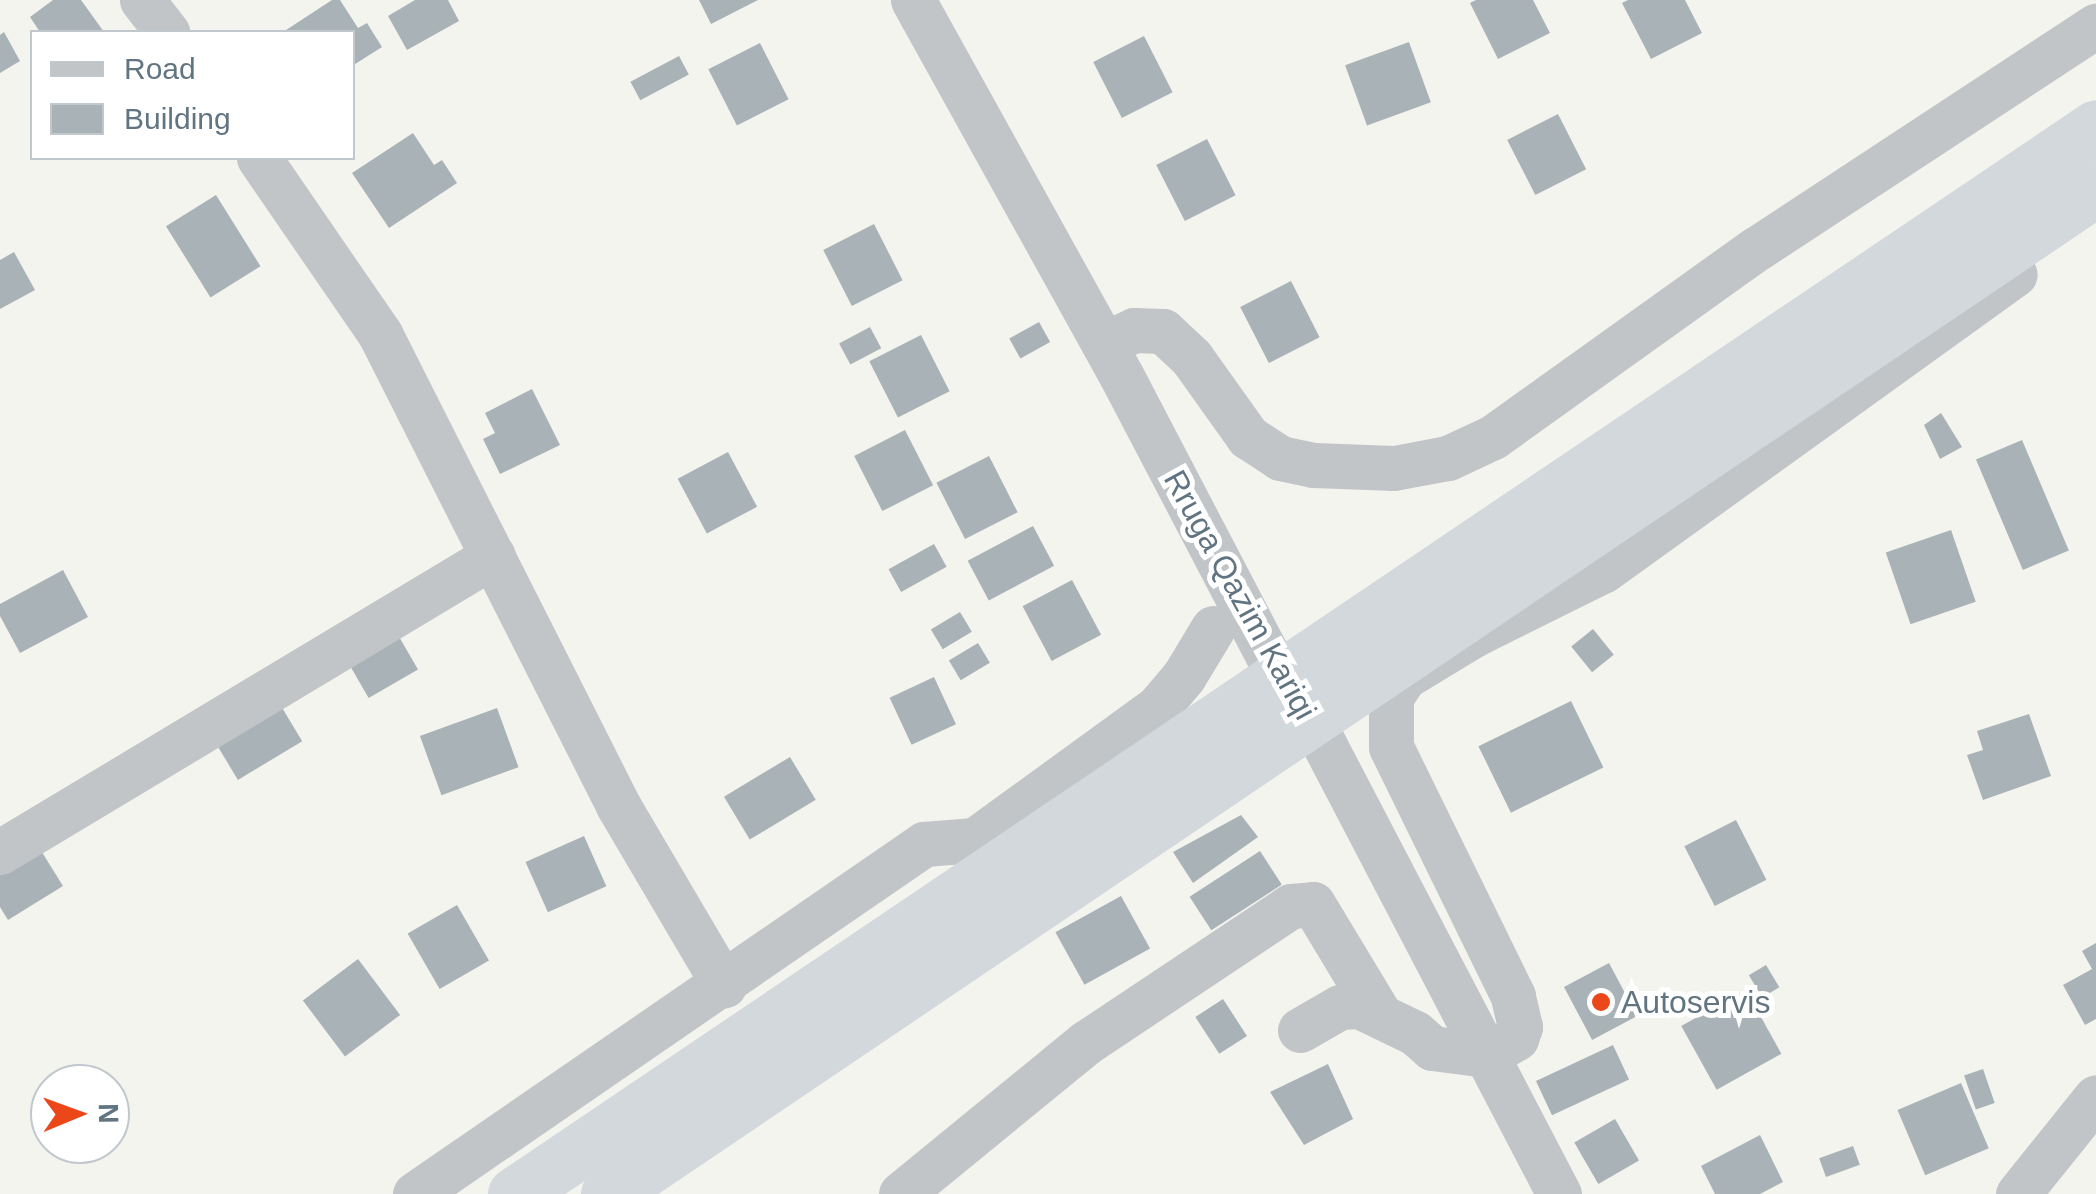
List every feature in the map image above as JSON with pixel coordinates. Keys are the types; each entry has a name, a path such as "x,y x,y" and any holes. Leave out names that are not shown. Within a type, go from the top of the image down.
{"highway":[{"path":"515,1194 2096,127"},
{"path":"608,1194 2096,188"}],"street":[{"path":"142,0 165,30"},
{"name":"Rruga Qazim Kariqi","path":"914,0 1112,360 1251,625 1322,742 1559,1194"},
{"path":"1112,360 1134,330 1163,332 1191,357 1248,436 1280,458 1313,465 1394,468 1448,458 1493,438 1756,249 2096,26"},
{"path":"259,160 380,334 619,807 724,985"},
{"path":"1300,1030 1340,1007 1359,1006 1432,1048 1487,1055 1516,1038 1520,1014 1391,747 1391,698 1404,677 1473,635 1604,570 2037,257 2096,220"},
{"path":"0,852 494,556"},
{"path":"415,1194 924,844 975,840 1157,708 1184,676 1213,628"},
{"path":"901,1194 1087,1042 1290,906 1312,904 1380,1015"},
{"path":"2018,1194 2096,1097"}],"building":[{"path":"53,0 81,0 103,30 39,30 30,17"},
{"path":"332,0 340,0 358,28 367,23 382,47 355,64 355,30 286,30"},
{"path":"415,0 448,0 459,21 407,50 388,16"},
{"path":"699,0 758,0 711,24"},
{"path":"1533,0 1550,33 1498,59 1470,3"},
{"path":"1685,0 1702,33 1651,59 1622,3"},
{"path":"4,32 20,61 0,73 0,35"},
{"path":"1144,36 1173,92 1122,118 1093,62"},
{"path":"1409,42 1431,102 1367,125 1345,65"},
{"path":"760,43 789,99 737,125 708,69"},
{"path":"679,56 689,75 640,100 630,82"},
{"path":"1558,114 1586,169 1535,195 1507,140"},
{"path":"413,133 434,165 442,160 457,183 389,228 352,173"},
{"path":"1207,139 1236,195 1185,221 1156,165"},
{"path":"216,195 261,266 210,298 166,226"},
{"path":"874,224 903,280 852,306 823,250"},
{"path":"14,252 35,290 0,309 0,260"},
{"path":"1291,281 1320,337 1269,363 1240,307"},
{"path":"1039,322 1050,342 1020,359 1009,338"},
{"path":"870,327 881,348 850,365 839,343"},
{"path":"921,335 950,391 898,417 869,361"},
{"path":"532,389 560,445 500,474 483,439 495,433 485,413"},
{"path":"1941,413 1962,447 1940,459 1924,425"},
{"path":"905,430 933,485 882,511 854,456"},
{"path":"2022,440 2069,550 2023,570 1976,460"},
{"path":"728,452 757,507 707,534 678,479"},
{"path":"989,456 1018,512 965,539 936,483"},
{"path":"1033,526 1054,566 989,600 968,561"},
{"path":"1951,530 1976,602 1911,624 1886,552"},
{"path":"934,544 947,567 901,592 889,569"},
{"path":"63,570 88,617 20,653 0,616 0,604"},
{"path":"1072,580 1101,635 1052,661 1023,606"},
{"path":"960,612 972,632 943,649 931,630"},
{"path":"394,628 418,670 369,698 345,656"},
{"path":"1593,629 1614,655 1592,672 1571,647"},
{"path":"978,643 990,663 961,680 949,661"},
{"path":"934,677 956,724 912,745 890,698"},
{"path":"278,701 302,741 238,780 214,740"},
{"path":"1571,701 1603,768 1511,813 1478,746"},
{"path":"497,708 519,767 441,795 420,736"},
{"path":"2029,714 2051,776 1983,800 1967,755 1983,750 1977,731"},
{"path":"790,757 816,800 750,840 724,797"},
{"path":"1241,815 1258,837 1193,883 1173,852"},
{"path":"1736,820 1766,880 1715,906 1684,846"},
{"path":"584,836 606,886 548,912 526,862"},
{"path":"40,849 63,886 8,920 0,907 0,874"},
{"path":"1260,851 1282,885 1211,930 1190,897"},
{"path":"1121,896 1150,948 1084,985 1055,932"},
{"path":"457,905 489,960 440,989 408,934"},
{"path":"2096,943 2096,1019 2085,1025 2063,985 2092,969 2082,951"},
{"path":"358,959 400,1015 345,1056 303,1001"},
{"name":"Autoservis","path":"1609,963 1637,1016 1592,1040 1564,987"},
{"path":"1766,965 1779,987 1762,998 1749,975"},
{"path":"1746,990 1781,1054 1717,1090 1681,1026"},
{"path":"1223,999 1247,1036 1219,1054 1195,1017"},
{"path":"1613,1045 1629,1079 1552,1115 1536,1081"},
{"path":"1328,1064 1353,1119 1304,1145 1270,1092"},
{"path":"1983,1069 1995,1103 1976,1110 1964,1076"},
{"path":"1961,1083 1989,1148 1925,1175 1897,1110"},
{"path":"1615,1119 1639,1161 1598,1184 1574,1142"},
{"path":"1760,1135 1783,1182 1760,1194 1715,1194 1701,1166"},
{"path":"1853,1146 1860,1165 1826,1177 1819,1158"}],"place":[{"name":"Autoservis","path":"1601,1002"}]}
